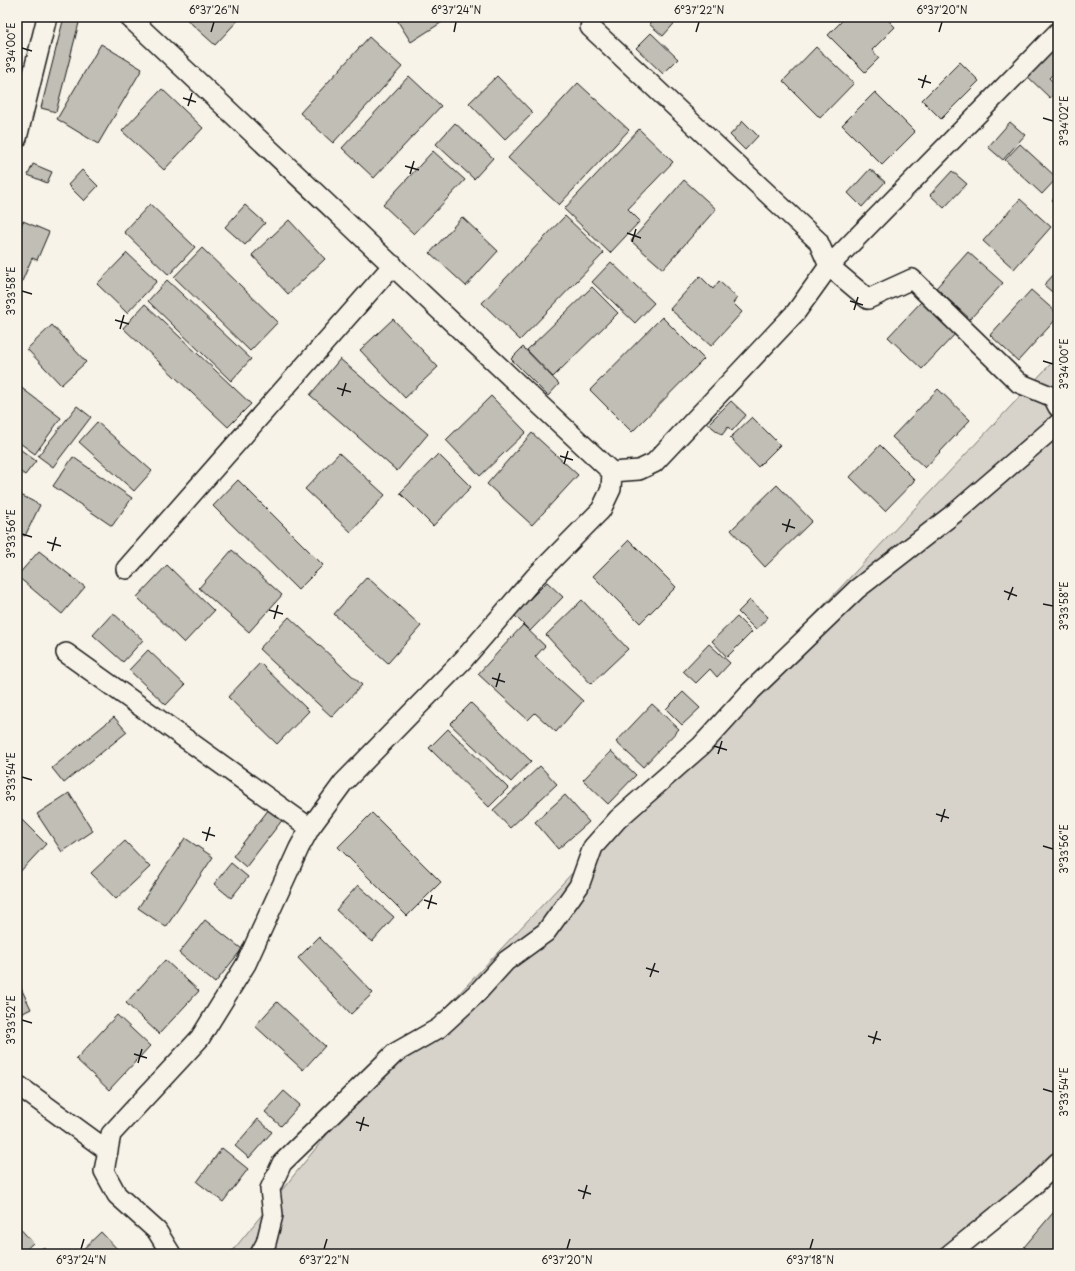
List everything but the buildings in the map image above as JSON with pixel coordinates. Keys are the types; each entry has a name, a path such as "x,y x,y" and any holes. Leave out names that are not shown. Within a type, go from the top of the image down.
{"street":[{"path":"17,138 47,17"},
{"path":"129,17 393,264 483,352 612,472 639,470 654,463 796,312 829,266 1058,32"},
{"path":"590,26 818,240 829,266 868,299 912,279 1019,383 1053,397 1058,407"},
{"path":"126,569 393,264"},
{"path":"260,1254 266,1243 272,1215 270,1189 282,1163 395,1053 439,1028 478,992 506,961 546,932 579,886 592,848 618,818 701,746 751,691 857,589 956,512 1058,424"},
{"path":"171,1254 157,1231 117,1194 104,1171 111,1134 200,1038 225,1001 246,964 299,848 310,828 343,783 463,660 535,577 601,510 611,489 612,472"},
{"path":"66,653 310,828"},
{"path":"19,1086 108,1151"},
{"path":"950,1254 1029,1190 1058,1162"}],"shaded area":[{"path":"1058,356 1058,1151 955,1254 230,1254 329,1132"}]}
